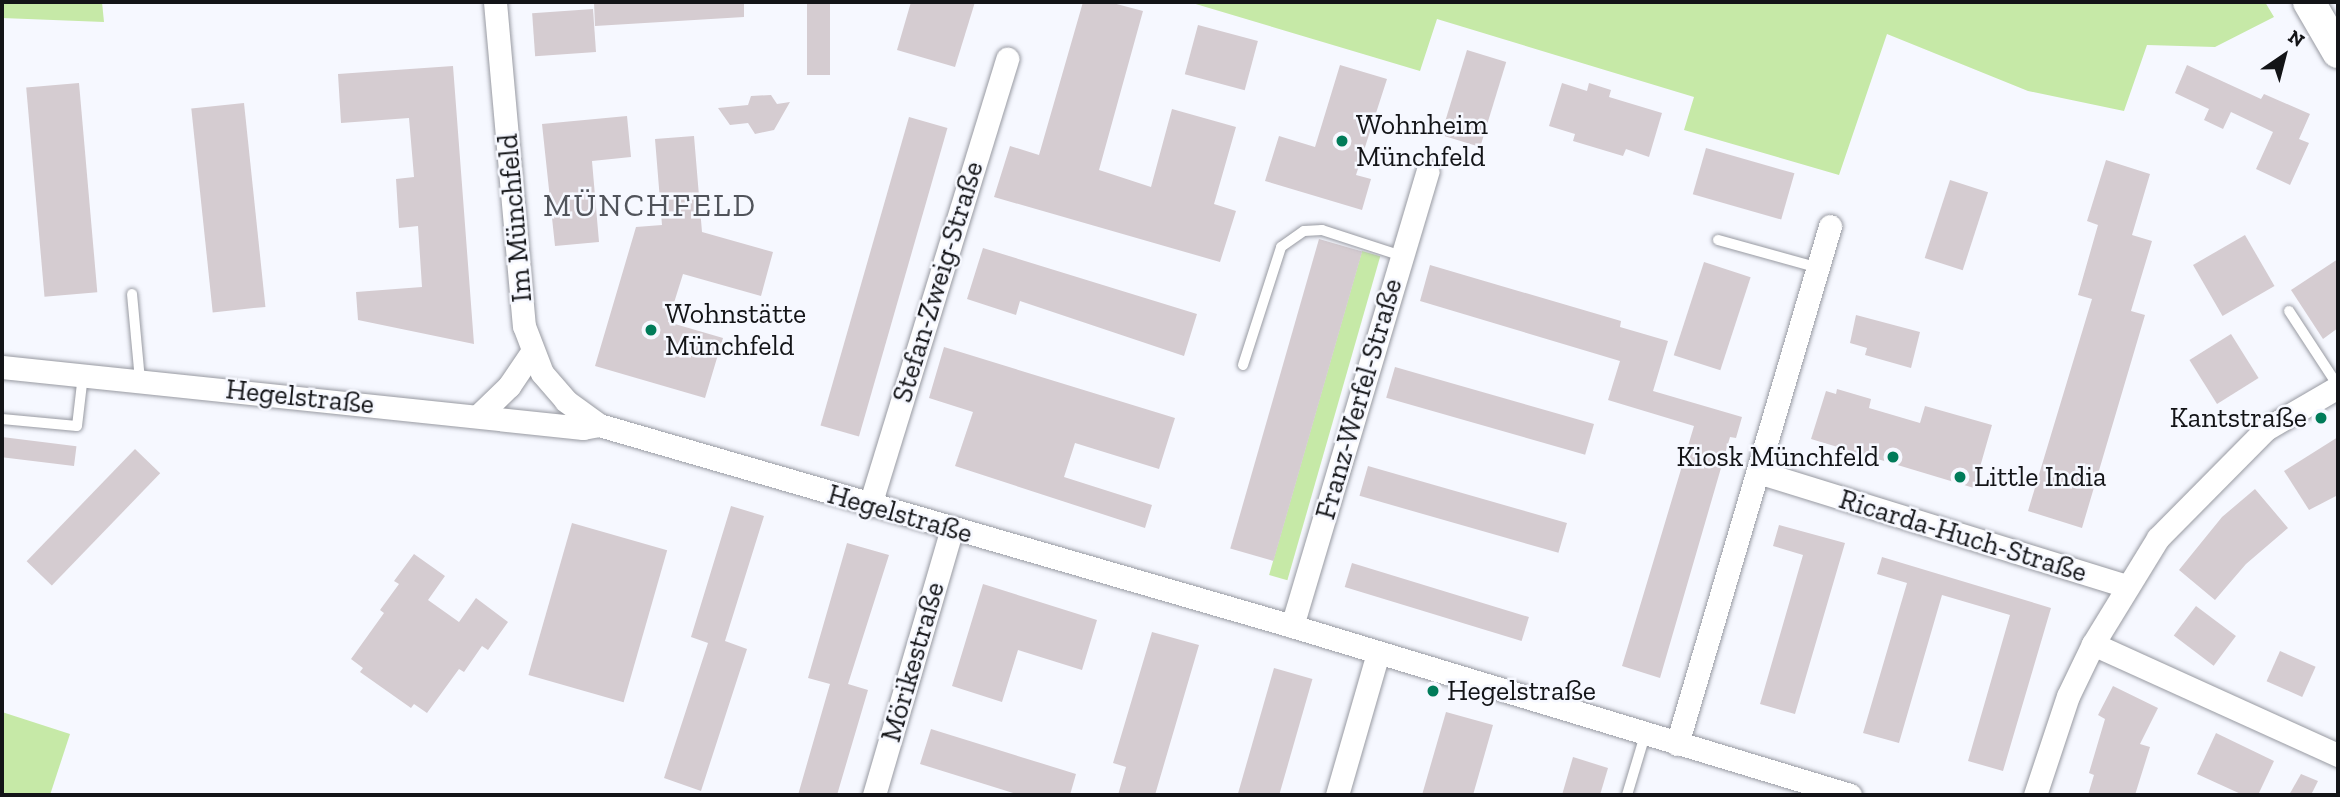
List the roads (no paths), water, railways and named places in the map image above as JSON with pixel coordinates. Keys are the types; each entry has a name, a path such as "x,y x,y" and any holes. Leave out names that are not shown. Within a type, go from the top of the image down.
{"main road":[{"path":"2309,2 2338,52"}],"street":[{"name":"Im Münchfeld","path":"495,2 524,326 531,353"},
{"name":"Stefan-Zweig-Straße","path":"870,505 1007,59"},
{"name":"Franz-Werfel-Straße","path":"1292,626 1427,172"},
{"path":"1677,744 1760,473 1830,226"},
{"path":"479,415 509,386 531,353"},
{"name":"Hegelstraße","path":"531,353 553,387 599,425 1292,626 1850,795"},
{"name":"Hegelstraße","path":"2,367 583,428 599,425"},
{"path":"2035,795 2068,696 2125,586 2158,538 2236,455 2266,429 2338,386"},
{"name":"Ricarda-Huch-Straße","path":"1760,473 2125,586"},
{"name":"Mörikestraße","path":"874,795 952,528"},
{"path":"2093,644 2338,755"},
{"path":"1337,795 1378,653"}],"lane":[{"path":"1243,365 1281,247 1304,231 1322,230 1402,256"},
{"path":"1718,240 1819,268"},
{"path":"132,294 140,381"},
{"path":"2289,312 2338,386"},
{"path":"2,419 77,426 83,375"},
{"path":"1627,795 1645,735"}],"place":[{"name":"Wohnheim Münchfeld","path":"1342,141"},
{"name":"Wohnstätte Münchfeld","path":"651,330"},
{"name":"Kantstraße","path":"2321,418"},
{"name":"Kiosk Münchfeld","path":"1893,457"},
{"name":"Little India","path":"1960,477"},
{"name":"Hegelstraße","path":"1433,691"}],"district":[{"name":"MÜNCHFELD","path":"650,205"}]}
